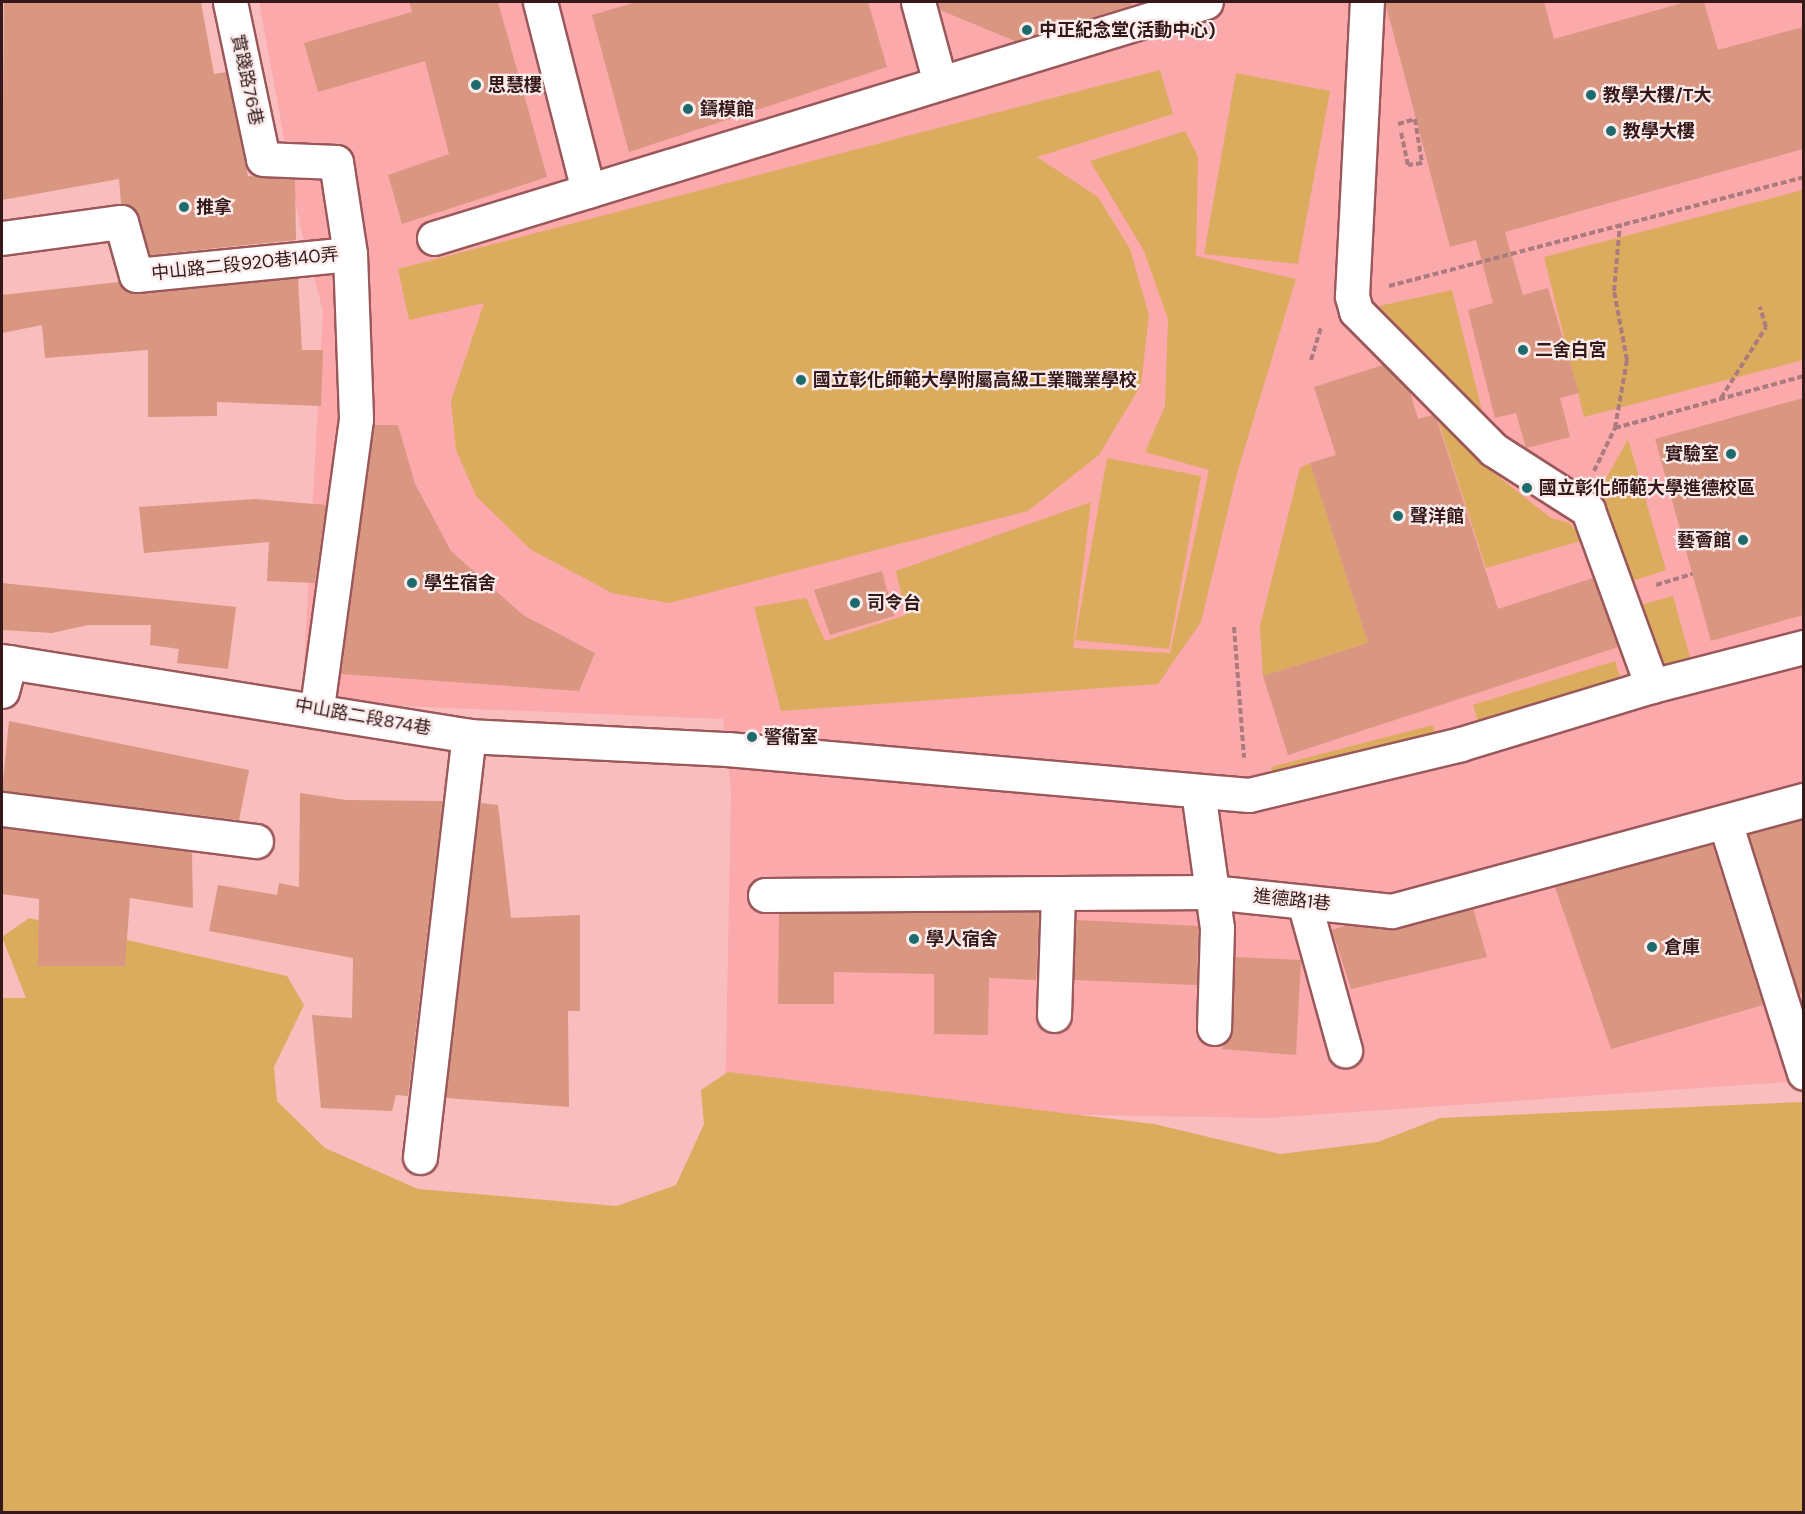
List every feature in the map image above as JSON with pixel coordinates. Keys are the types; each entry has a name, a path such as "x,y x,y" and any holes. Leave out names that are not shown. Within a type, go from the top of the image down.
{"street":[{"name":"實踐路76巷","path":"230,2 263,159 336,162 350,254"},
{"path":"540,2 588,191"},
{"path":"918,2 940,83"},
{"path":"434,238 1206,2"},
{"path":"1368,2 1352,296 1356,311 1494,450 1579,501 1594,523 1652,686"},
{"name":"中山路二段920巷140弄","path":"2,238 121,222 136,275 350,254"},
{"path":"317,708 356,419 350,254"},
{"name":"中山路二段874巷","path":"5,673 317,708 469,736 727,749 1249,795 1461,744 1652,686 1803,647"},
{"path":"420,1157 469,736"},
{"path":"1198,792 1217,928 1214,1028"},
{"name":"進德路1巷","path":"765,895 1058,896 1211,892 1392,911 1803,800"},
{"path":"2,808 256,841"},
{"path":"1725,822 1803,1073"},
{"path":"1054,1016 1058,896"},
{"path":"1304,902 1345,1050"}],"path":[{"path":"1415,119 1422,163 1408,165 1399,124 1415,119"},
{"path":"1352,296 1803,177"},
{"path":"1579,501 1615,428 1627,360 1614,291 1620,225"},
{"path":"1721,398 1766,327 1760,307"},
{"path":"1615,428 1803,376"},
{"path":"1234,627 1236,699 1249,795"}],"shaded area":[{"path":"259,2 1803,2 1803,1081 1268,1118 725,1109 731,791 723,719 302,702 323,311 300,225"},
{"path":"1160,70 1173,114 1037,157 1098,197 1130,249 1149,315 1141,385 1099,455 1028,511 669,603 612,593 530,549 476,496 456,450 451,401 484,303 409,320 398,269"},
{"path":"1236,73 1330,91 1298,264 1204,254"},
{"path":"1185,131 1198,156 1196,256 1296,279 1236,477 1201,622 1158,684 781,711 754,607 806,598 825,641 906,615 896,571 1091,502 1073,648 1170,653 1209,470 1145,452 1165,406 1168,319 1144,251 1090,161"},
{"path":"1803,190 1803,360 1584,417 1544,257"},
{"path":"1452,290 1484,419 1379,306"},
{"path":"1436,414 1489,469 1551,518 1569,523 1584,540 1486,568"},
{"path":"1628,439 1666,570 1627,583 1597,495"},
{"path":"1107,458 1201,476 1169,649 1075,640"},
{"path":"1310,463 1368,643 1263,676 1260,626 1300,468"},
{"path":"1673,596 1691,661 1663,669 1634,607"},
{"path":"1615,661 1620,677 1478,721 1473,705"},
{"path":"1433,725 1436,736 1274,779 1271,767"},
{"path":"29,918 287,976 304,1005 274,1067 277,1101 325,1148 418,1189 617,1206 676,1185 704,1124 701,1090 728,1072 1154,1124 1280,1154 1378,1142 1440,1118 1803,1102 1803,1512 2,1512 2,998 26,998 2,937"}],"building":[{"path":"4,2 201,2 214,74 226,72 248,176 295,179 296,240 150,255 139,216 121,204 119,179 2,200"},
{"name":"思慧樓","path":"409,2 498,2 547,177 402,224 388,175 449,154 425,61 318,92 304,43 412,12"},
{"name":"鑄模館","path":"637,2 868,2 887,67 629,152 592,15"},
{"name":"中正紀念堂(活動中心)","path":"937,2 1131,2 1132,5 1015,41 940,10"},
{"name":"教學大樓","path":"1385,2 1544,2 1554,39 1686,2 1704,2 1718,50 1803,27 1803,149 1505,232 1523,295 1548,288 1579,393 1560,398 1570,437 1526,448 1516,413 1495,418 1468,310 1493,303 1476,240 1450,247"},
{"path":"298,278 302,350 323,350 321,406 217,402 217,416 148,417 148,350 45,358 42,325 2,333 2,295 119,282 138,294"},
{"name":"聲洋館","path":"1383,365 1410,392 1418,419 1433,415 1437,420 1498,609 1593,578 1618,647 1288,755 1263,676 1368,643 1310,463 1336,455 1314,387"},
{"name":"藝薈館","path":"1803,398 1803,615 1711,641 1655,439"},
{"name":"學生宿舍","path":"374,425 398,425 415,484 451,551 523,615 595,653 579,691 341,674"},
{"path":"255,499 326,505 315,583 267,581 269,542 144,553 139,507"},
{"name":"司令台","path":"882,571 894,616 830,635 814,590"},
{"path":"2,583 236,607 228,669 177,663 179,649 150,645 151,625 88,625 52,633 2,630"},
{"path":"9,721 249,770 239,820 2,791"},
{"path":"300,793 346,800 443,801 408,1096 396,1095 392,1111 321,1108 312,1015 352,1018 353,958 209,931 218,885 277,895 279,883 299,887"},
{"path":"480,803 498,805 511,918 580,915 580,1011 568,1011 569,1107 446,1098"},
{"path":"1803,820 1803,993 1799,994 1749,834"},
{"path":"2,828 192,852 193,908 130,898 125,966 38,966 39,899 2,894"},
{"name":"倉庫","path":"1712,844 1763,1005 1611,1049 1555,887"},
{"path":"1473,908 1487,957 1351,989 1332,930 1347,925 1396,929"},
{"name":"學人宿舍","path":"1039,912 1036,980 989,978 988,1035 934,1034 934,974 834,972 834,1004 778,1004 779,914"},
{"path":"1076,920 1198,926 1197,985 1074,980"},
{"path":"1235,957 1301,960 1296,1055 1222,1049 1233,1029"}],"place":[{"name":"中正紀念堂(活動中心)","path":"1027,30"},
{"name":"思慧樓","path":"476,85"},
{"name":"教學大樓/T大","path":"1591,95"},
{"name":"鑄模館","path":"688,109"},
{"name":"教學大樓","path":"1611,131"},
{"name":"推拿","path":"184,207"},
{"name":"二舍白宮","path":"1523,350"},
{"name":"國立彰化師範大學附屬高級工業職業學校","path":"801,380"},
{"name":"實驗室","path":"1731,454"},
{"name":"國立彰化師範大學進德校區","path":"1527,488"},
{"name":"聲洋館","path":"1398,516"},
{"name":"藝薈館","path":"1743,540"},
{"name":"學生宿舍","path":"412,583"},
{"name":"司令台","path":"855,603"},
{"name":"警衛室","path":"752,737"},
{"name":"學人宿舍","path":"914,939"},
{"name":"倉庫","path":"1652,947"}]}
